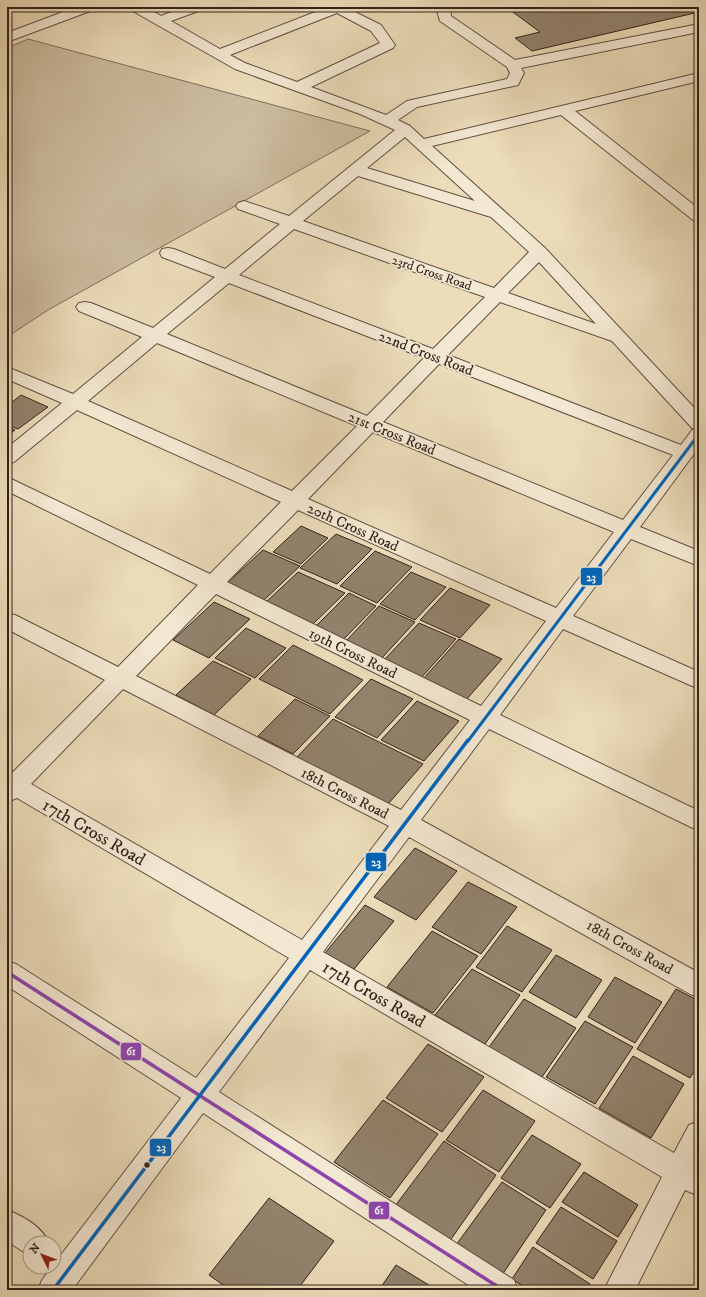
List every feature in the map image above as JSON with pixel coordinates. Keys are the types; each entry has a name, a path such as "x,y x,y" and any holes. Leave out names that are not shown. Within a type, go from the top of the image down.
{"street":[{"path":"7,38 88,7"},
{"path":"136,7 240,66 365,111 405,129 539,252 620,338 690,402 699,424"},
{"path":"160,21 196,7"},
{"path":"387,121 412,104 513,82 517,73 513,65 445,18 443,7"},
{"path":"219,54 336,8 376,28 388,45 298,87"},
{"path":"513,65 699,28"},
{"path":"422,144 699,77"},
{"path":"564,110 699,218"},
{"path":"7,458 405,129"},
{"path":"356,170 497,213"},
{"name":"23rd Cross Road","path":"244,206 620,338"},
{"path":"9,787 119,679 539,252"},
{"name":"22nd Cross Road","path":"168,253 684,453"},
{"name":"21st Cross Road","path":"85,307 699,558"},
{"name":"20th Cross Road","path":"7,372 699,681"},
{"path":"62,1268 200,1096 699,434"},
{"name":"19th Cross Road","path":"7,483 699,822"},
{"name":"18th Cross Road","path":"7,620 119,679 405,823 699,986"},
{"name":"17th Cross Road","path":"9,787 306,954 689,1177"},
{"path":"7,972 504,1290"},
{"path":"619,1290 689,1177 699,1134"},
{"path":"7,1224 23,1235"}],"shaded area":[{"path":"28,39 370,131 48,310 7,337 7,48"}],"building":[{"path":"506,7 699,7 699,12 532,51 515,38 540,32"},
{"path":"21,395 48,407 18,429 7,425 7,406"},
{"path":"7,427 15,430 7,436"},
{"path":"301,526 328,538 301,564 273,552"},
{"path":"336,534 372,549 337,584 300,568"},
{"path":"263,550 300,566 262,602 225,585"},
{"path":"375,551 412,567 377,603 340,586"},
{"path":"298,572 345,593 312,625 265,603"},
{"path":"411,572 446,587 415,620 380,604"},
{"path":"450,588 490,605 460,638 420,620"},
{"path":"349,593 376,606 341,642 313,629"},
{"path":"214,602 250,619 209,658 173,640"},
{"path":"379,606 415,622 382,658 346,641"},
{"path":"419,623 456,639 421,678 384,660"},
{"path":"246,628 286,648 255,678 215,658"},
{"path":"459,639 502,659 466,700 423,679"},
{"path":"293,645 363,680 330,714 259,679"},
{"path":"213,661 251,679 214,715 176,695"},
{"path":"371,679 413,699 377,738 335,717"},
{"path":"295,699 330,716 293,754 258,736"},
{"path":"417,701 459,721 424,761 381,740"},
{"path":"333,719 423,764 388,804 297,757"},
{"path":"415,848 457,871 416,920 374,897"},
{"path":"468,882 517,907 481,954 432,927"},
{"path":"365,905 394,921 354,969 325,953"},
{"path":"507,926 552,950 522,992 476,967"},
{"path":"432,931 478,956 433,1013 387,987"},
{"path":"556,955 602,980 576,1018 529,992"},
{"path":"472,969 520,995 485,1044 435,1015"},
{"path":"615,977 662,1002 635,1043 588,1017"},
{"path":"676,989 699,1001 699,1063 690,1078 637,1049"},
{"path":"524,999 576,1028 542,1077 489,1047"},
{"path":"585,1021 633,1047 595,1104 546,1077"},
{"path":"428,1044 484,1077 442,1132 386,1098"},
{"path":"633,1056 684,1084 651,1138 599,1108"},
{"path":"483,1090 535,1121 499,1172 446,1140"},
{"path":"383,1100 438,1134 390,1198 334,1162"},
{"path":"532,1135 581,1164 550,1208 501,1178"},
{"path":"444,1141 496,1175 449,1242 395,1206"},
{"path":"584,1172 638,1205 618,1237 562,1202"},
{"path":"502,1182 546,1210 502,1275 456,1245"},
{"path":"269,1198 334,1241 297,1290 230,1290 209,1275"},
{"path":"561,1207 617,1241 593,1279 536,1243"},
{"path":"533,1247 590,1284 586,1290 529,1290 512,1279"},
{"path":"396,1265 437,1290 379,1290"}],"transit line":[{"name":"23","path":"53,1290 699,434"},
{"name":"61","path":"7,972 503,1290"}]}
